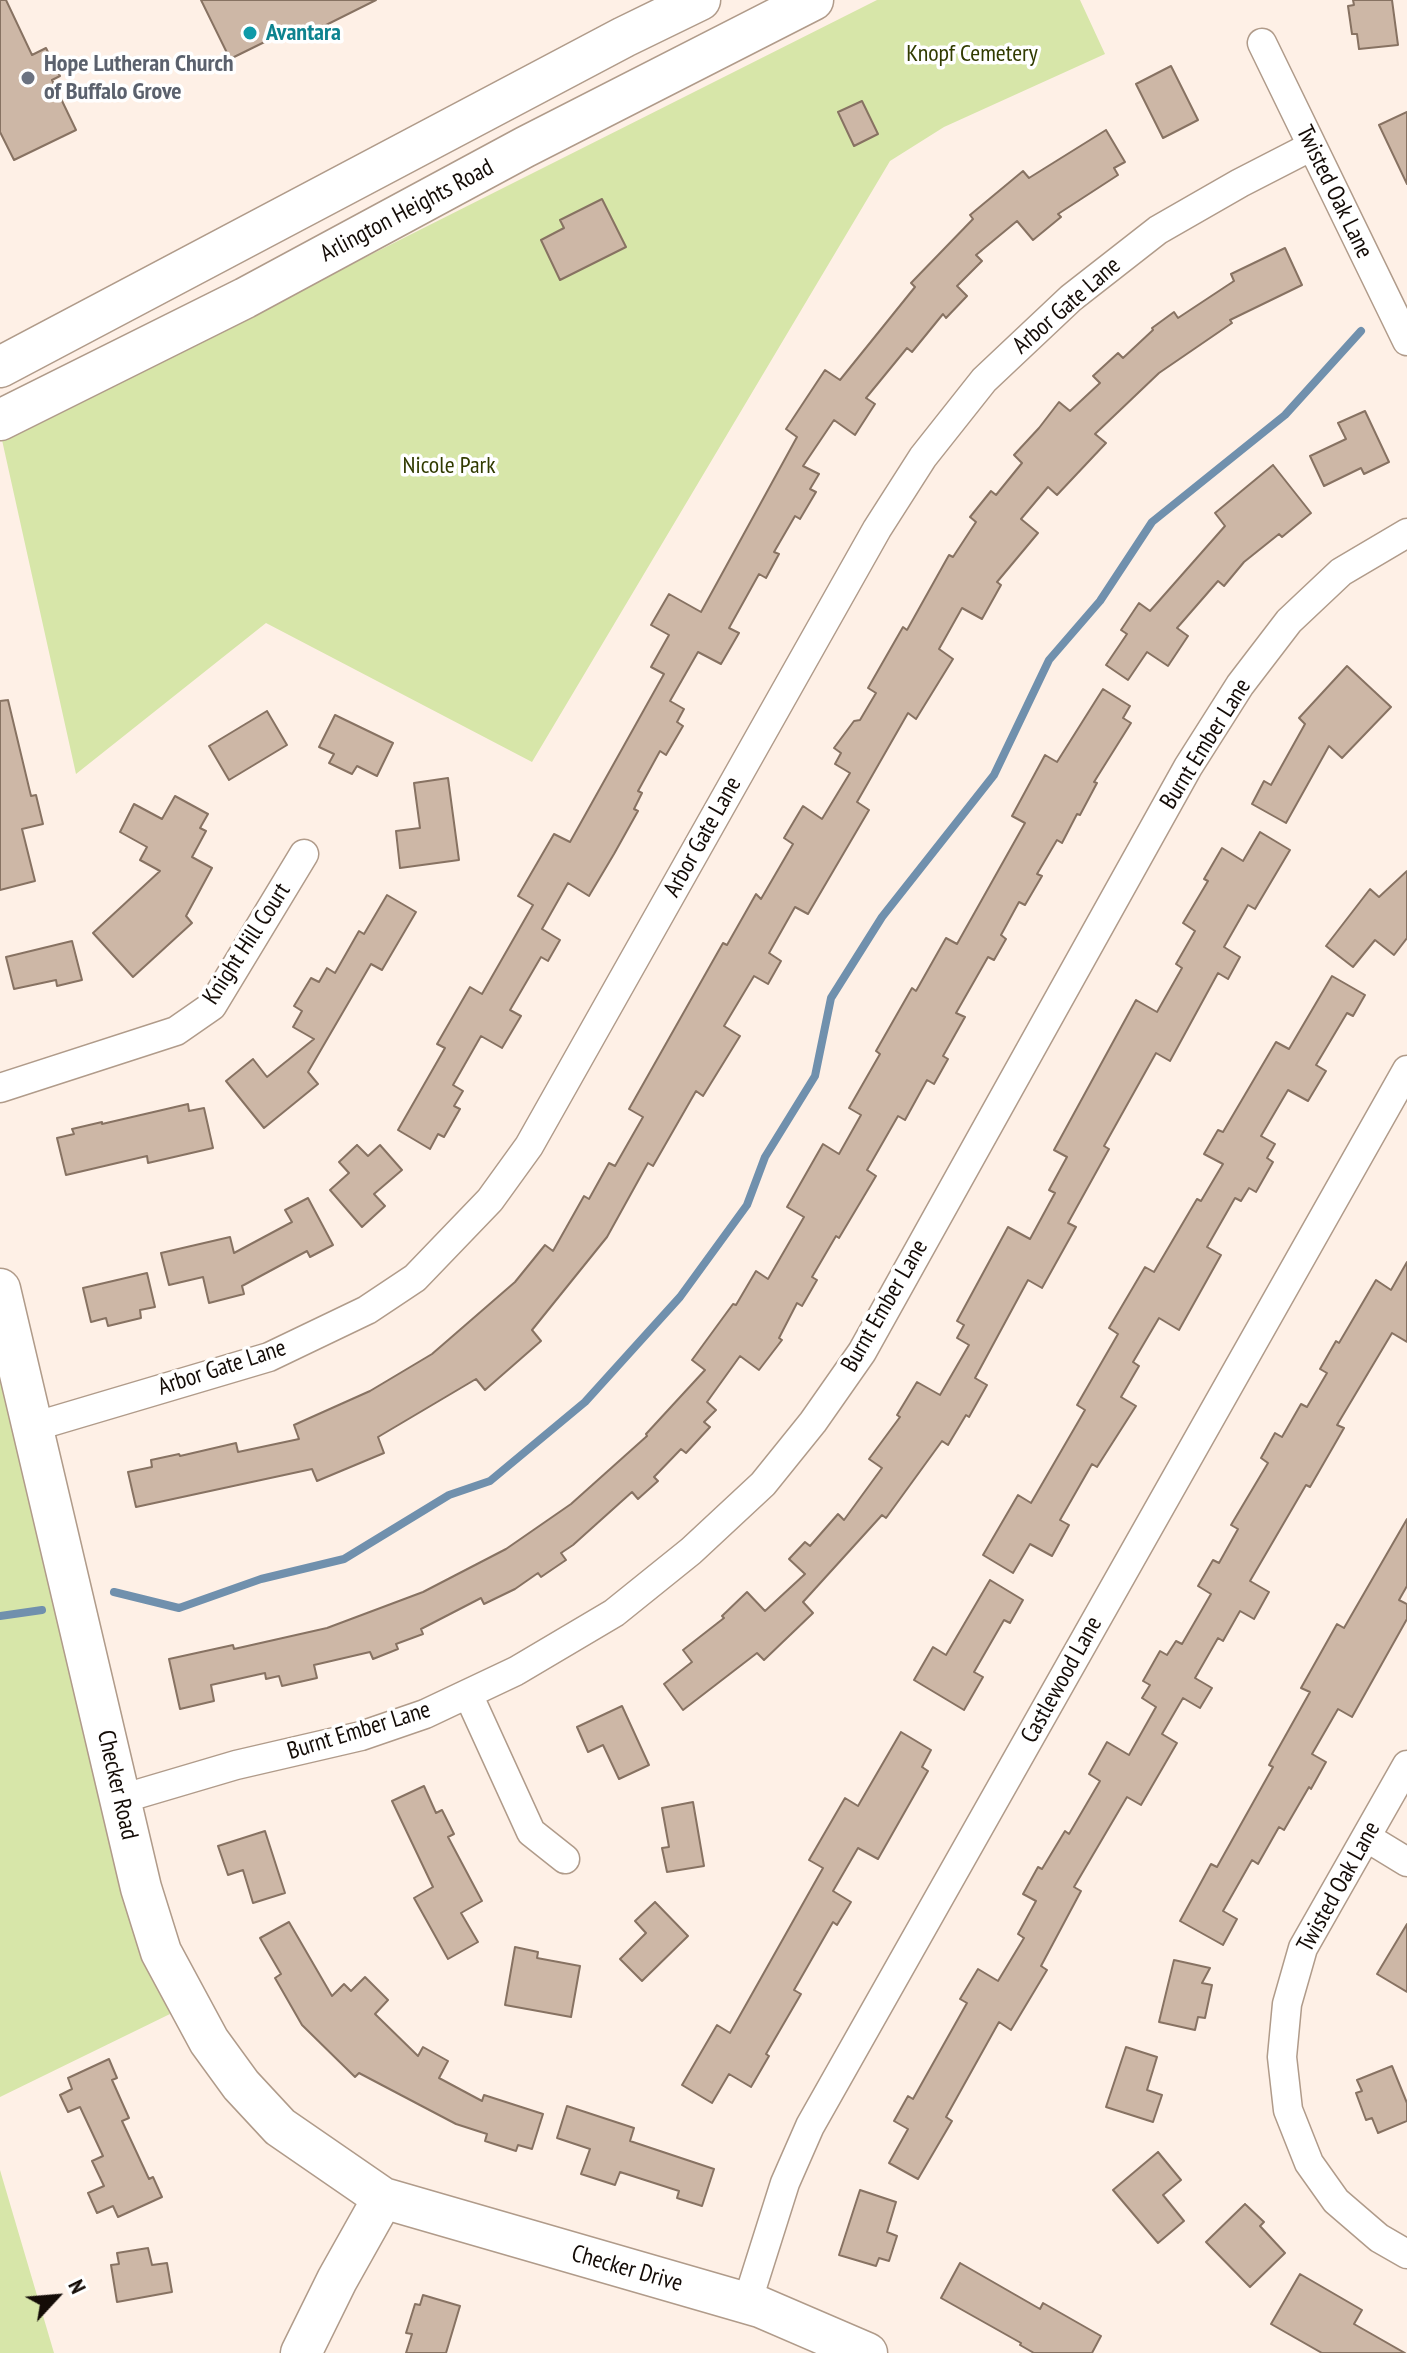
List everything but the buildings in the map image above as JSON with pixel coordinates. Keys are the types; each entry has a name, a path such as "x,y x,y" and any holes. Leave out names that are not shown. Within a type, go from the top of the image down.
{"street":[{"path":"0,367 700,0"},
{"name":"Arlington Heights Road","path":"0,420 245,298 525,147 813,0"},
{"name":"Twisted Oak Lane","path":"1262,43 1407,341"},
{"name":"Arbor Gate Lane","path":"33,1427 269,1357 367,1310 415,1278 490,1200 529,1146 877,529 923,457 984,380 1071,298 1158,230 1312,146"},
{"name":"Burnt Ember Lane","path":"121,1799 236,1765 361,1736 425,1714 516,1671 614,1613 691,1551 763,1484 813,1422 862,1352 1188,767 1240,685 1289,621 1341,572 1407,533"},
{"name":"Knight Hill Court","path":"0,1088 176,1031 212,1006 304,854"},
{"name":"Castlewood Lane","path":"747,2303 785,2183 810,2126 1407,1070"},
{"name":"Checker Road","path":"0,1289 141,1888 161,1952 209,2041 241,2085 280,2127 383,2198"},
{"path":"468,1694 531,1832 565,1859"},
{"name":"Twisted Oak Lane","path":"1407,1765 1303,1948 1287,2004 1282,2057 1288,2110 1309,2163 1336,2201 1379,2238 1407,2254"},
{"path":"1366,1837 1407,1862"},
{"path":"301,2353 383,2198"},
{"name":"Checker Drive","path":"383,2198 747,2303 867,2353"}],"green space":[{"name":"Nicole Park","path":"877,0 1080,0 1105,54 944,127 890,161 532,762 266,623 76,774 2,440"},
{"path":"0,1379 87,1750 134,1931 170,2014 0,2097"},
{"path":"0,2170 54,2353 0,2353"}],"waterway":[{"path":"114,1592 179,1608 261,1579 344,1559 449,1495 490,1481 585,1402 680,1297 747,1205 765,1157 815,1076 831,998 882,917 994,775 1049,660 1100,601 1152,522 1285,415 1361,331"},
{"path":"0,1616 42,1610"}],"place":[{"name":"Avantara","path":"250,33"},
{"name":"Hope Lutheran Church of Buffalo Grove","path":"28,78"}],"park label":[{"name":"Knopf Cemetery","path":"972,54"}]}
